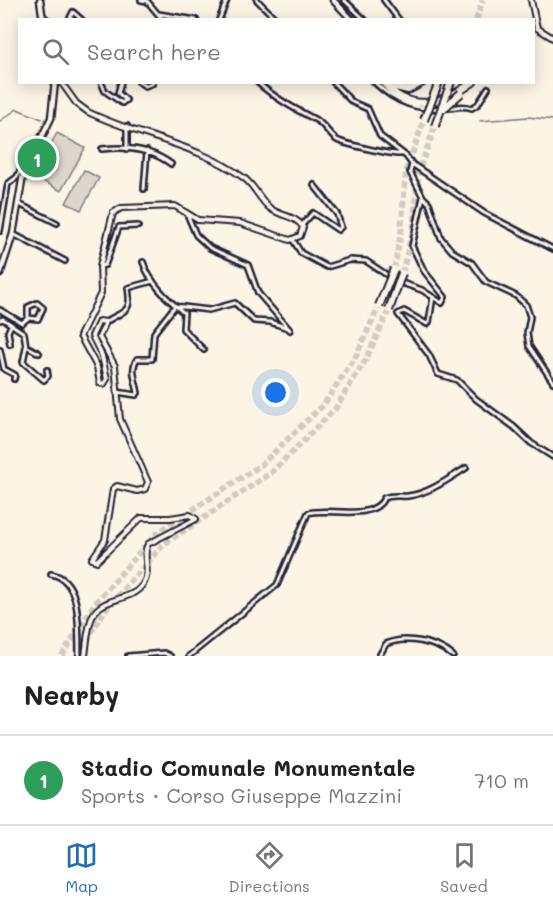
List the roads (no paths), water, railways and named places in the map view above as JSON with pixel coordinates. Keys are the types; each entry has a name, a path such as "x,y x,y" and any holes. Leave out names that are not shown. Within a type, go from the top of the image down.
{"highway":[{"path":"386,84 398,97 417,104 434,103 470,84"},
{"path":"388,84 402,90 413,89 420,84"},
{"path":"434,84 424,120 438,84"},
{"path":"450,84 436,126 445,106 476,84"},
{"path":"451,96 460,84"},
{"path":"379,306 394,269"},
{"path":"389,309 402,273"}],"main road":[{"path":"40,0 43,17"},
{"path":"333,0 350,18"},
{"path":"0,274 13,234 23,175 51,118 55,84"}],"street":[{"path":"141,0 147,2 162,18"},
{"path":"220,18 227,0"},
{"path":"257,0 274,18"},
{"path":"344,0 363,18"},
{"path":"384,0 398,18"},
{"path":"531,0 535,18"},
{"path":"70,18 73,12 80,18"},
{"path":"159,14 184,18"},
{"path":"535,19 537,28 553,38"},
{"path":"63,84 83,109 211,158 246,179 273,210 302,225"},
{"path":"102,84 105,91 124,103 126,98 118,93 120,84"},
{"path":"260,84 287,106 315,120 338,140 386,154 401,154"},
{"path":"335,84 352,102 368,109 380,136 406,156 412,165 484,213 553,249"},
{"path":"376,84 399,102 422,108 451,108 461,105 472,108 478,104 488,88"},
{"path":"127,126 127,150"},
{"path":"0,231 8,184 18,177 32,146 38,144"},
{"path":"102,149 124,147 127,150 147,151 171,164"},
{"path":"144,189 147,151"},
{"path":"412,165 410,172 423,197 429,203 441,238 452,251 472,263 486,282 516,296 526,306 530,317 527,333 529,346 553,382"},
{"path":"293,240 301,233 302,225 313,213 334,230 341,227 337,214 314,185"},
{"path":"153,281 128,288 128,308 122,315 106,322 99,321 92,336 106,369 107,382 102,384 94,361 80,336 101,292 100,266 116,210 173,206 200,221 240,223 293,240 301,253 327,267 333,268 350,260 366,261 396,281 416,287 442,303 446,301 440,289 420,264 412,246 423,197"},
{"path":"18,203 57,223"},
{"path":"176,306 209,310 235,303 254,321 270,322 289,329 258,293 248,265 210,248 196,235 187,214"},
{"path":"100,266 105,265 119,227 138,226"},
{"path":"13,234 65,261"},
{"path":"143,262 153,281 184,313 183,329 204,350"},
{"path":"433,297 427,324 404,311 398,314 429,355 438,374 457,380 476,399 514,427 531,443 553,457"},
{"path":"0,310 22,322 28,318 38,319 43,308 37,303 28,307 28,318"},
{"path":"117,392 136,395 138,393 134,374 135,362 152,359 154,333 176,306"},
{"path":"0,320 24,333 26,346 23,362 44,380 48,376 47,370"},
{"path":"84,656 91,622 97,610 135,592 145,582 147,571 145,550 148,544 196,519 190,514 175,518 141,518 106,554 97,561 93,560 93,554 105,540 113,489 117,486 139,491 145,489 148,482 120,419 113,361 99,337 106,322"},
{"path":"10,344 8,332 11,325"},
{"path":"26,346 39,353"},
{"path":"0,350 4,369 15,375 14,379"},
{"path":"189,656 277,585 305,516 319,511 371,510 381,505 384,498 398,494 408,496 435,486 466,468"},
{"path":"51,574 63,578 72,588 78,615 80,656"},
{"path":"379,656 386,644 396,639 405,639 427,644 453,656"},
{"path":"128,656 164,653 170,656"}],"waterway":[{"path":"340,0 357,18"},
{"path":"0,121 17,109 42,119"},
{"path":"480,121 528,117 553,120"}],"tunnel":[{"path":"477,18 483,0"},
{"path":"394,269 401,233 406,171 424,120"},
{"path":"402,273 413,230 418,174 435,126"},
{"path":"62,656 95,603 156,534 261,465 324,404 356,356 379,306"},
{"path":"77,656 105,610 164,544 271,473 335,409 365,361 389,310"}],"place":[{"name":"Stadio Comunale Monumentale","path":"37,158"}]}
